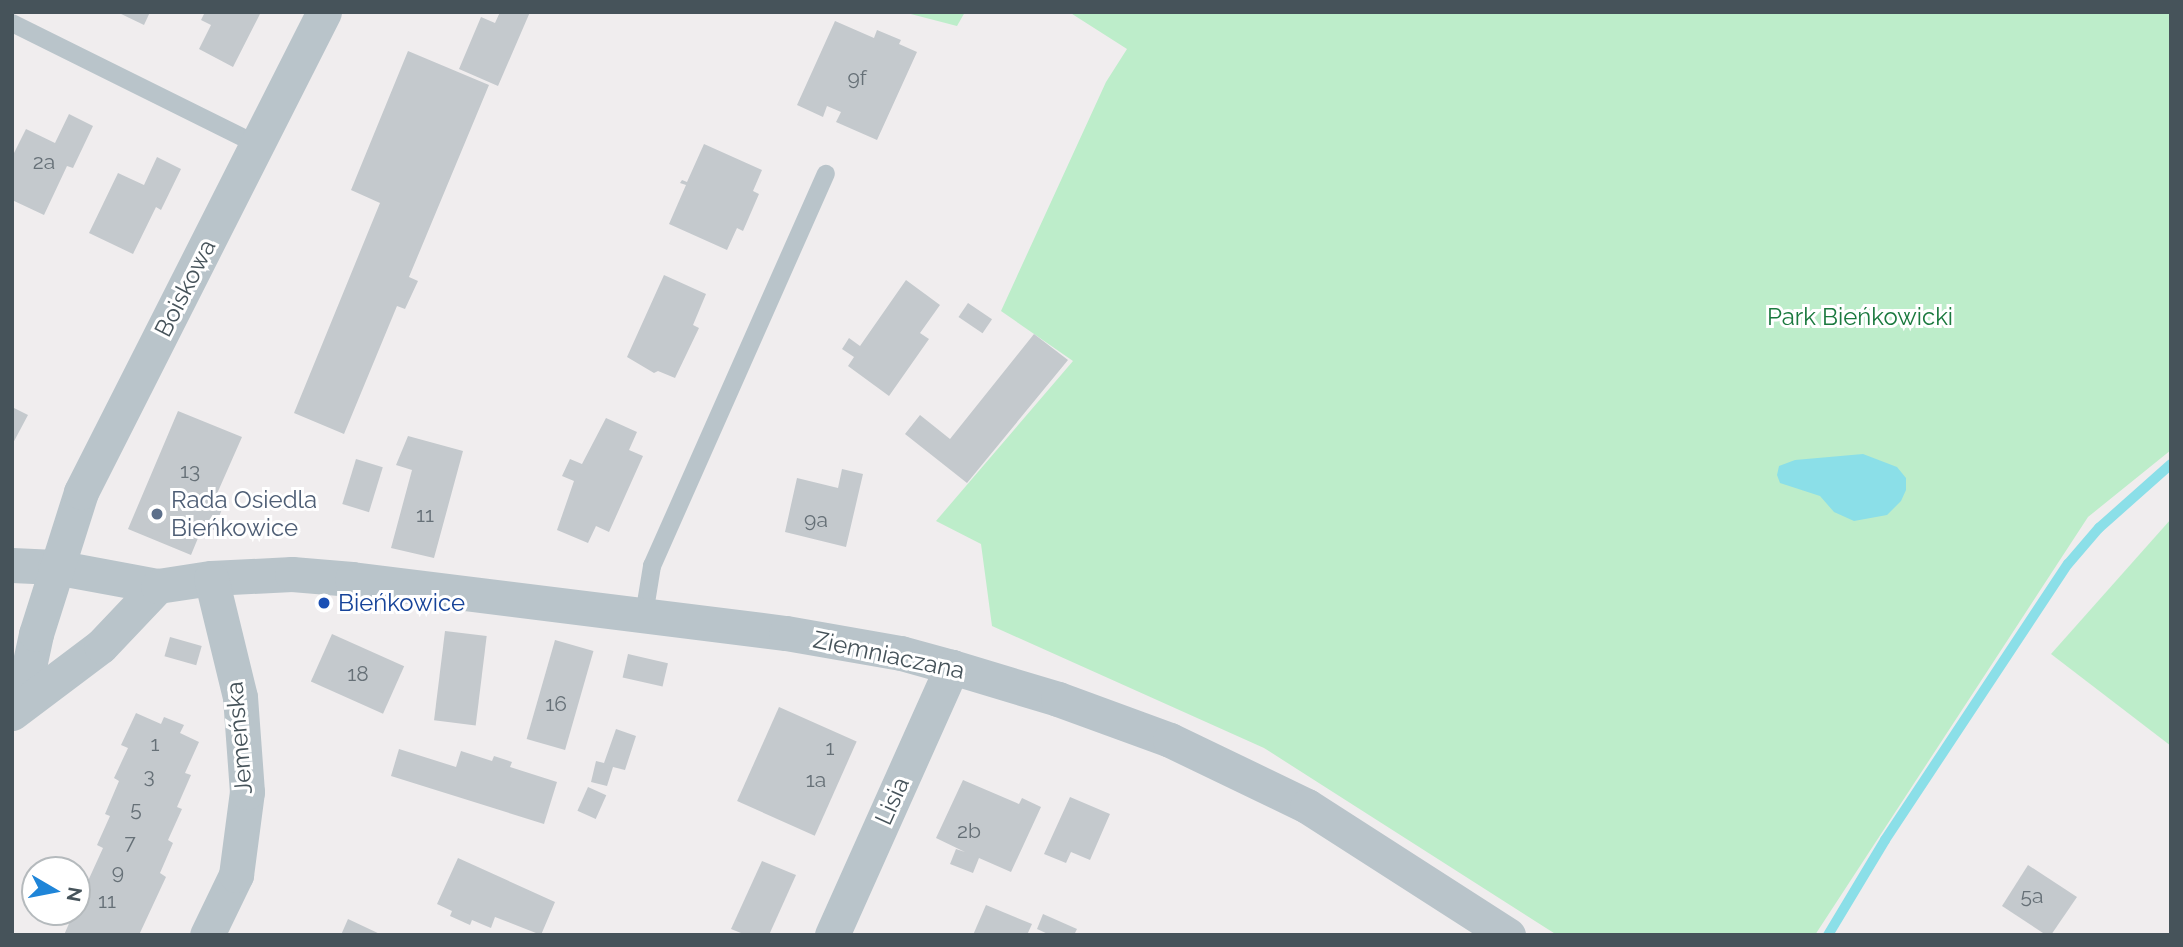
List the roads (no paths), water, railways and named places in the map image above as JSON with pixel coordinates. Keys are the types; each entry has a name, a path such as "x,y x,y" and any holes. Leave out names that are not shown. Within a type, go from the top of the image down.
{"street":[{"name":"Boiskowa","path":"17,708 55,567 81,492 324,12"},
{"name":"Ziemniaczana","path":"12,565 55,567 158,586 211,578 292,574 786,633 901,653 1058,698 1170,740 1252,777 1307,806 1508,935"},
{"name":"Jemeńska","path":"207,935 236,875 247,792 240,697 211,578"},
{"path":"17,708 101,646 158,586"},
{"name":"Lisia","path":"832,935 952,667"}],"lane":[{"path":"12,23 258,145"},
{"path":"644,615 652,566 826,174"}],"water":[{"path":"1863,454 1897,467 1906,478 1906,490 1901,501 1887,515 1854,521 1834,512 1820,496 1780,483 1777,475 1779,466 1795,460"}],"waterway":[{"path":"1828,935 1885,840 2068,564 2099,528 2171,464"}],"place":[{"name":"Rada Osiedla Bieńkowice","path":"157,514"},
{"name":"Bieńkowice","path":"324,603"}],"park label":[{"name":"Park Bieńkowicki","path":"1860,317"}]}
